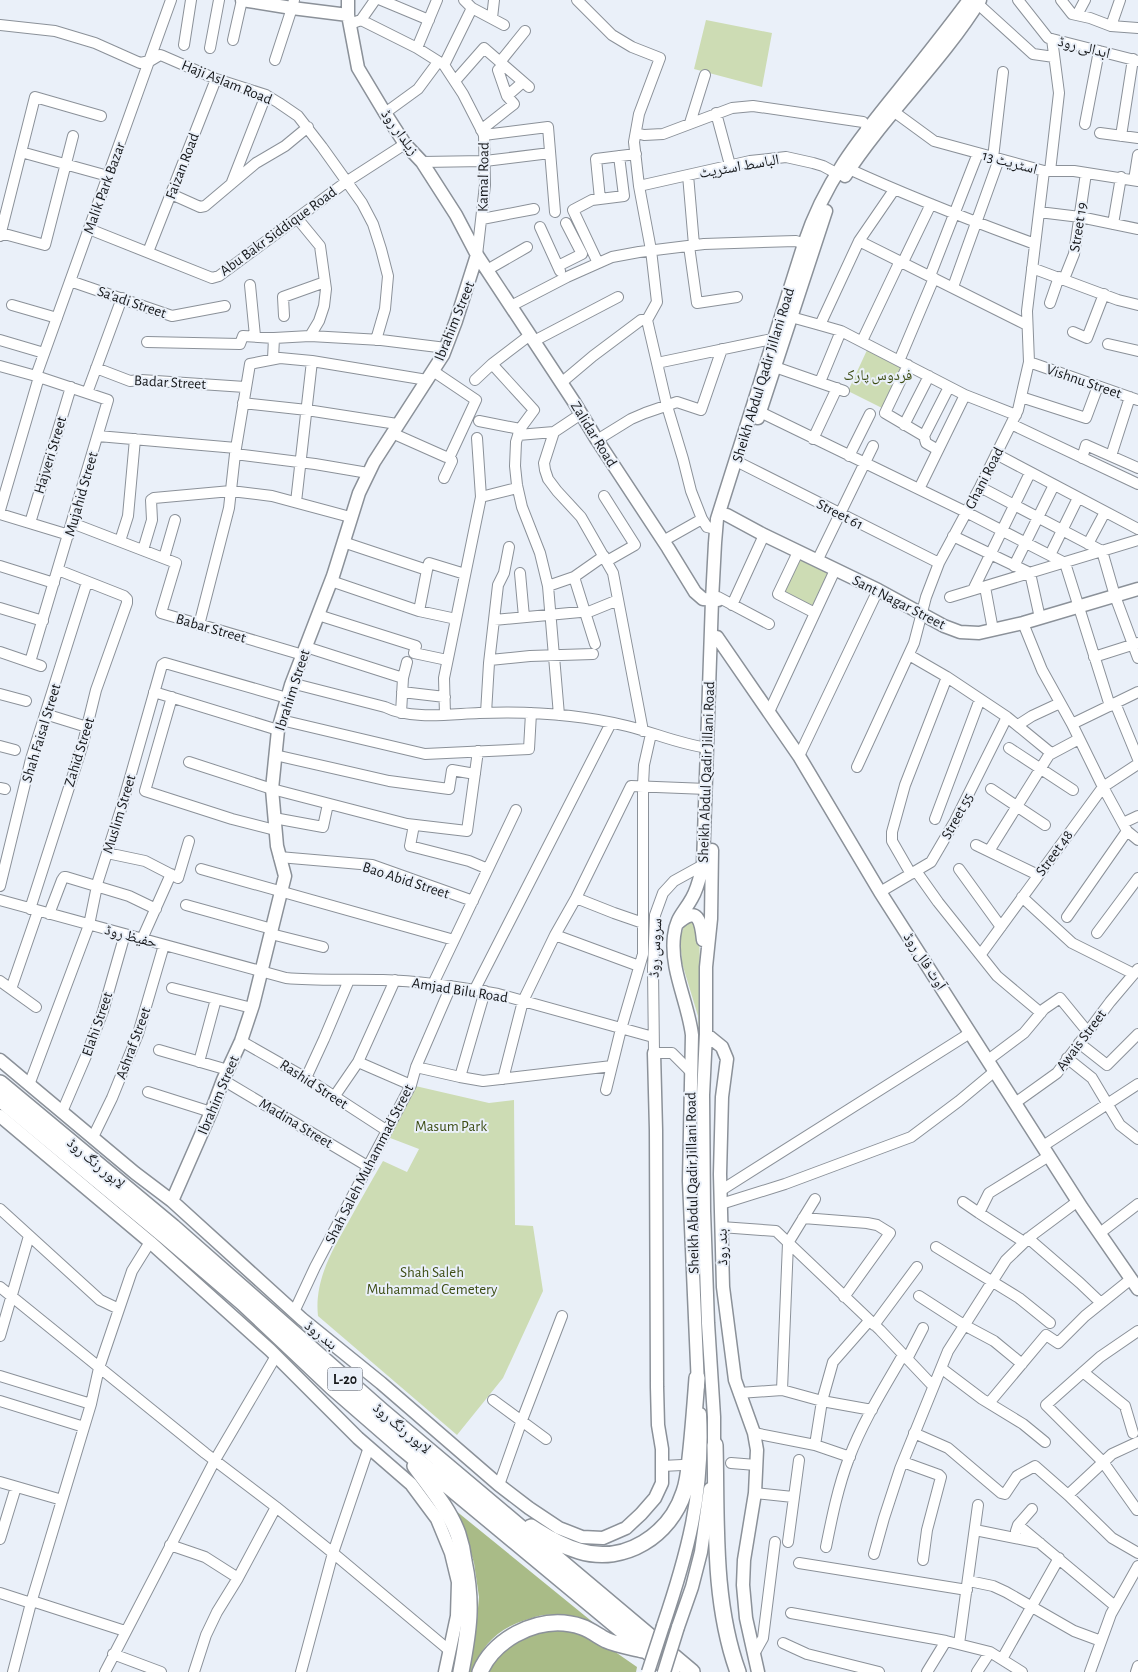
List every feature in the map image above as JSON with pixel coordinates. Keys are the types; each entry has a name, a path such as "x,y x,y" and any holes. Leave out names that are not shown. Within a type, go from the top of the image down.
{"highway":[{"name":"لاہور رنگ روڈ","path":"0,1083 173,1227 328,1365 692,1672"},
{"name":"لاہور رنگ روڈ","path":"0,1099 243,1303 332,1387 401,1447 672,1672"},
{"path":"491,1504 542,1534 579,1551 614,1554 634,1549 652,1539 678,1508 685,1491 698,1378"},
{"path":"714,1445 718,1556 722,1606 733,1658 738,1672"},
{"path":"401,1447 444,1507 458,1534 468,1578 470,1598 470,1619 461,1672"},
{"path":"480,1672 488,1657 499,1644 530,1626 546,1623 558,1622 581,1627 606,1640 646,1651"}],"main road":[{"path":"247,0 293,4 353,20"},
{"name":"زیلدار روڈ","path":"348,0 353,20 358,68 405,144 422,162 456,214 477,255"},
{"name":"Sheikh Abdul Qadir Jillani Road","path":"716,599 727,515 822,221 838,186 849,169 944,50 976,1"},
{"name":"Sheikh Abdul Qadir Jillani Road","path":"648,1672 682,1570 701,1470 689,1181 692,1035 690,1020 674,960 674,937 679,916 694,893 704,865 716,599 716,529 773,341 804,244 820,203 836,173 867,128 976,1"},
{"name":"Zalidar Road","path":"477,255 695,592 703,599 716,599"},
{"name":"Ibrahim Street","path":"172,1201 241,1041 262,972 285,876 274,824 272,789 279,725 287,698 331,581 358,493 395,428 430,376 446,348 477,255"},
{"name":"Sant Nagar Street","path":"727,515 798,552 878,590 944,626 960,632 979,633 1023,623 1138,589"},
{"name":"Sheikh Abdul Qadir Jillani Road","path":"664,1672 701,1552 708,1510 714,1445 704,1211 703,1095 706,1034 706,967 711,919 714,637"},
{"name":"آوٹ فال روڈ","path":"714,637 799,756 880,892 1078,1201 1134,1284"},
{"path":"677,924 688,916 693,916 702,924 706,967"},
{"name":"بند روڈ","path":"706,1034 722,1047 727,1059 722,1097 720,1191 722,1287 736,1380 754,1433 757,1450 755,1493 744,1560 743,1585 746,1618 758,1672"},
{"name":"بند روڈ","path":"0,1060 135,1173 172,1201 294,1312 499,1485 559,1528 582,1537 602,1538 626,1528 655,1498 662,1483 662,1449 658,1425 657,1397 654,1053"},
{"path":"0,1116 150,1242 276,1356 369,1447 411,1484 437,1519 451,1553 458,1582 457,1616 445,1672"}],"street":[{"name":"Malik Park Bazar","path":"0,512 44,353 171,0"},
{"path":"184,45 191,0"},
{"path":"210,48 219,0"},
{"path":"233,40 247,0"},
{"path":"353,20 374,0"},
{"path":"381,0 429,20"},
{"path":"417,48 437,0"},
{"path":"464,0 472,8 504,24"},
{"path":"492,18 494,0"},
{"path":"576,0 612,35 632,47 660,58 639,114 634,142 657,302 647,320 667,406 691,491 707,527 716,529"},
{"name":"ابدالی روڈ","path":"1018,0 1048,38 1135,60"},
{"path":"1061,0 1072,14 1111,26 1138,28"},
{"path":"1077,15 1085,0"},
{"path":"1111,26 1120,0"},
{"path":"976,1 1033,54 1054,57"},
{"path":"275,60 293,4"},
{"path":"385,113 418,89 442,64 472,8"},
{"name":"Kamal Road","path":"353,20 417,48 442,64 463,94 483,133 485,161 482,219 477,255"},
{"name":"Haji Aslam Road","path":"0,25 55,31 95,43 140,63 150,61 157,56 163,56 216,79 266,95 298,116 308,127 362,203 373,224 388,276 385,309 376,340"},
{"path":"483,133 514,104 508,96 498,70 525,31"},
{"name":"Ghani Road","path":"857,767 914,643 939,563 1014,420 1021,397 1029,362 1027,311 1039,212 1059,93 1052,39"},
{"path":"455,81 484,48 526,85 508,96"},
{"path":"1085,124 1099,51"},
{"path":"1121,136 1135,60"},
{"path":"953,287 976,223 996,158 1003,72"},
{"path":"690,123 705,74"},
{"name":"Faizan Road","path":"148,252 216,79"},
{"path":"231,183 266,95"},
{"path":"73,136 44,245 0,234 35,97 101,116"},
{"path":"636,133 644,135 663,134 732,108 753,106 863,122 867,128"},
{"name":"اسٹریٹ 13","path":"894,111 934,141 1047,171 1086,173 1136,180"},
{"path":"716,113 730,165"},
{"path":"171,194 203,207 256,163 285,146 308,127"},
{"path":"483,133 548,127 555,212"},
{"path":"1100,133 1138,138"},
{"name":"Abu Bakr Siddique Road","path":"89,229 212,278 219,276 346,182 405,144"},
{"path":"21,152 108,176"},
{"path":"422,162 485,161 550,153"},
{"path":"924,436 886,415 885,411 904,363 953,214 978,153"},
{"path":"600,199 596,159 636,154"},
{"path":"1136,180 1138,155"},
{"path":"598,263 573,210 592,200 624,196 619,156"},
{"name":"الباسط اسٹریٹ","path":"639,186 750,161 786,157 823,166 836,173"},
{"path":"849,169 953,214 1035,244"},
{"name":"Street 19","path":"1050,303 1074,254 1086,173"},
{"path":"688,175 697,303 737,298"},
{"path":"1113,224 1121,177"},
{"path":"820,325 859,241 894,190"},
{"path":"862,341 931,204"},
{"path":"482,219 534,209"},
{"path":"1039,212 1080,217 1138,229"},
{"path":"297,218 320,246 325,282 324,306 319,322 310,336"},
{"path":"558,266 582,254 566,222"},
{"path":"540,226 564,279"},
{"path":"511,306 612,257 692,245 796,241 804,244"},
{"path":"859,241 1027,325"},
{"path":"487,270 527,247"},
{"path":"1032,268 1138,305"},
{"name":"Sa'adi Street","path":"70,281 172,316 225,306"},
{"path":"284,316 283,297 325,282"},
{"path":"250,285 255,336"},
{"path":"1073,332 1087,338 1104,294"},
{"path":"475,380 492,364 532,338 618,297"},
{"path":"87,393 122,298"},
{"path":"12,305 57,318"},
{"path":"791,317 840,331 862,341 1014,420 1082,458 1138,484"},
{"path":"561,383 641,320 647,320"},
{"path":"820,382 840,331"},
{"path":"147,342 240,344 243,336 274,338 310,336 376,340 446,348"},
{"path":"273,360 274,338"},
{"path":"0,340 44,353"},
{"path":"657,363 767,340 773,341"},
{"path":"1108,344 1138,351"},
{"path":"597,440 631,419 677,402 701,410 722,349"},
{"path":"199,625 229,508 245,387 250,364 280,358 430,376 476,400 450,456 452,461 444,478"},
{"path":"296,502 312,361"},
{"name":"Vishnu Street","path":"1029,362 1134,399"},
{"path":"492,364 534,410 519,432 516,442 515,466 517,488 522,507 540,553 548,586 559,715"},
{"path":"775,367 840,389 813,438"},
{"name":"Badar Street","path":"96,368 130,381 140,380 245,387"},
{"name":"Mujahid Street","path":"1,370 38,376 108,400 30,662"},
{"path":"904,425 929,376"},
{"path":"1021,397 1086,418 1098,386"},
{"name":"Hajveri Street","path":"30,523 71,387"},
{"path":"938,450 926,443 924,436 949,387"},
{"path":"918,489 965,395"},
{"path":"1110,456 1134,399"},
{"path":"243,403 307,410 395,428 446,457 450,456"},
{"path":"760,412 966,512 1065,563 1094,657 1112,704 1138,759"},
{"path":"479,422 519,432 554,432 581,414"},
{"path":"849,456 870,414"},
{"path":"554,432 544,463 544,470 548,479 581,517 613,573 647,733 643,785 642,954 606,1090"},
{"path":"98,436 236,451 368,474"},
{"path":"445,715 444,678 481,497 477,438"},
{"path":"120,541 128,516 135,439"},
{"path":"1082,458 1086,445 1138,468"},
{"path":"817,561 873,446"},
{"path":"996,454 1138,529"},
{"name":"Street 61","path":"742,464 939,563"},
{"path":"973,590 1030,473"},
{"path":"1014,566 1054,485"},
{"path":"980,487 1102,551 1115,596 1135,644 1138,658"},
{"path":"481,497 517,488"},
{"path":"144,550 152,520 151,500 154,498 231,491 272,496 350,517"},
{"path":"548,586 574,577 605,559 635,545 604,496"},
{"path":"1050,555 1078,498"},
{"path":"0,512 69,535"},
{"path":"1088,544 1105,512"},
{"path":"663,541 702,519"},
{"path":"72,523 164,558 175,520"},
{"path":"732,605 764,535"},
{"path":"953,536 1030,573"},
{"path":"343,542 427,570"},
{"path":"950,597 1138,542"},
{"path":"486,713 498,585 504,573 509,547"},
{"path":"798,552 778,594 815,613"},
{"name":"Babar Street","path":"164,558 176,563 161,613 199,625 404,678"},
{"path":"419,611 429,563 465,574"},
{"path":"0,566 54,583"},
{"path":"58,570 87,582"},
{"path":"769,712 836,570"},
{"path":"520,572 524,617"},
{"path":"1030,573 1040,618"},
{"path":"490,660 554,655 594,649 586,612 574,577"},
{"path":"331,581 419,611 456,619"},
{"name":"Zahid Street","path":"11,989 87,728 96,690 127,603 127,599 124,596 87,582"},
{"name":"Shah Faisal Street","path":"0,886 31,759 87,582"},
{"path":"985,586 993,630"},
{"path":"799,756 878,590"},
{"path":"716,599 770,624"},
{"path":"494,620 586,612 618,600"},
{"path":"0,608 43,621"},
{"path":"318,615 416,646 414,653 447,660"},
{"path":"1023,623 1042,670 1072,724 1103,787 1125,827 1138,840"},
{"path":"1094,657 1135,644"},
{"path":"0,652 41,666"},
{"path":"909,655 947,676 1007,716 1051,753"},
{"path":"401,713 407,662"},
{"name":"Muslim Street","path":"29,1085 89,925 97,885 162,665 165,663 287,698"},
{"path":"947,676 905,785 892,832 892,840 914,872 997,976 1041,1013"},
{"path":"292,683 384,706 401,713 445,715 532,713 559,715 611,723 691,746 708,748"},
{"path":"154,692 279,725 425,754 529,749 532,713"},
{"path":"402,692 445,698"},
{"path":"1072,724 1138,692"},
{"path":"0,694 26,701"},
{"path":"172,697 145,791 232,819 274,824 323,827 328,804"},
{"path":"935,818 980,699"},
{"path":"1018,725 1060,703"},
{"path":"45,714 87,728"},
{"name":"Street 55","path":"880,892 931,862 955,820 1007,716"},
{"path":"460,1077 480,990 611,723"},
{"path":"988,852 1051,753 1079,739"},
{"path":"0,746 15,750"},
{"path":"1009,748 1073,790"},
{"path":"189,762 272,789 328,804 414,825 467,831 478,751"},
{"path":"275,755 389,781 449,789 452,770 474,774"},
{"name":"Street 48","path":"981,954 1103,787 1138,764"},
{"path":"503,1079 523,1001 631,786 707,789"},
{"path":"991,789 1044,825"},
{"path":"433,984 516,810"},
{"path":"1067,917 1125,827 1138,816"},
{"path":"414,825 410,846 469,861 488,869"},
{"path":"107,853 145,861 178,878 189,841"},
{"path":"976,845 1038,875"},
{"name":"Bao Abid Street","path":"280,857 372,865 473,901"},
{"name":"سروس روڈ","path":"654,1053 653,969 655,915 663,893 674,881 704,865"},
{"path":"201,869 454,940"},
{"path":"959,869 1001,927"},
{"path":"142,939 171,874"},
{"path":"49,914 64,877 97,885 129,896 156,909"},
{"path":"1096,933 1138,878"},
{"path":"1022,897 1072,943 1136,971"},
{"path":"576,898 642,923"},
{"name":"حفیظ روڈ","path":"0,900 262,972"},
{"path":"186,905 323,947"},
{"name":"Elahi Street","path":"62,1112 103,1011 125,934"},
{"path":"555,935 639,966"},
{"name":"Ashraf Street","path":"93,1137 112,1098 138,1034 164,945"},
{"name":"Awais Street","path":"1015,1103 1057,1073 1087,1031 1136,971"},
{"name":"Amjad Bilu Road","path":"262,972 286,978 307,980 395,980 480,990 653,1037"},
{"path":"306,1078 349,980"},
{"path":"334,1097 358,1062 395,980"},
{"path":"0,981 36,1007"},
{"name":"Shah Saleh Muhammad Street","path":"294,1312 369,1167 386,1130 411,1085 416,1067 451,986"},
{"path":"172,988 252,1008"},
{"path":"721,1204 785,1184 911,1137 959,1101 1041,1013 1060,998 1087,1031"},
{"path":"199,1062 216,999"},
{"path":"720,1191 970,1033"},
{"path":"1079,1043 1106,1065 1138,1034"},
{"name":"Rashid Street","path":"241,1041 306,1078 386,1130"},
{"name":"Madina Street","path":"159,1050 199,1062 225,1075 369,1167"},
{"path":"654,1053 672,1053 690,1071"},
{"path":"1067,1058 1092,1078 1120,1125 1138,1138"},
{"path":"358,1062 411,1085"},
{"path":"416,1067 483,1081 612,1066"},
{"path":"979,1212 989,1193 1107,1104 1138,1084"},
{"path":"148,1092 211,1112"},
{"path":"782,1390 788,1243 815,1199"},
{"path":"874,1554 903,1462 948,1351 1006,1260 1026,1240 1078,1201"},
{"path":"962,1202 1026,1240 1080,1283 1101,1303"},
{"path":"1100,1233 1138,1204"},
{"path":"0,1210 100,1300 119,1309"},
{"path":"803,1218 867,1223 877,1225 890,1233 844,1297"},
{"path":"721,1227 776,1231 872,1323 933,1386"},
{"path":"0,1334 29,1236"},
{"path":"13,1672 91,1404 99,1368 132,1271 150,1242"},
{"path":"936,1247 1019,1298 1050,1324"},
{"path":"815,1445 822,1401 833,1362 872,1323 917,1267"},
{"path":"989,1403 1046,1335 1058,1343 1101,1303 1134,1284"},
{"path":"0,1287 333,1553 450,1651"},
{"path":"919,1296 964,1325 994,1341 1022,1364"},
{"path":"499,1485 562,1316"},
{"path":"826,1547 834,1505 850,1457 872,1410 923,1328"},
{"path":"1137,1510 1103,1462 1046,1405 1100,1358 1138,1331"},
{"path":"105,1672 125,1630 215,1460 276,1356"},
{"path":"941,1368 989,1403 1023,1424 1045,1442"},
{"path":"1068,1495 1112,1454 1136,1438 1125,1406 1083,1372"},
{"path":"0,1376 91,1404"},
{"path":"739,1393 782,1390 822,1401 872,1410"},
{"path":"493,1400 546,1439"},
{"path":"0,1401 84,1427"},
{"path":"754,1433 815,1445 850,1457"},
{"path":"914,1433 948,1448 1005,1494 1017,1476 1035,1466 1112,1538 1138,1553"},
{"path":"301,1672 333,1553 369,1447"},
{"path":"788,1542 799,1460"},
{"path":"903,1462 941,1477 927,1530 923,1560"},
{"path":"731,1463 756,1464"},
{"path":"662,1466 682,1465"},
{"path":"0,1482 62,1500"},
{"path":"0,1539 16,1487"},
{"path":"755,1493 793,1497"},
{"path":"959,1644 978,1505"},
{"path":"194,1672 217,1612 238,1578 276,1507"},
{"path":"1014,1538 1018,1525 1032,1510"},
{"path":"1018,1525 1115,1606"},
{"path":"975,1530 1041,1544"},
{"path":"754,1654 763,1638 775,1542"},
{"path":"170,1545 205,1557 238,1578"},
{"path":"1002,1659 1059,1558"},
{"path":"799,1562 968,1586 992,1586 1032,1606 1074,1631 1101,1641"},
{"path":"1090,1672 1115,1606 1138,1566"},
{"path":"0,1593 125,1630"},
{"path":"791,1613 959,1644 990,1652 1022,1672"},
{"path":"927,1672 946,1641"},
{"path":"783,1643 847,1669 879,1672"},
{"path":"977,1672 990,1652"},
{"path":"113,1654 161,1672"},
{"path":"1136,1672 1138,1666"}],"green space":[{"path":"706,20 772,33 762,87 694,69"},
{"name":"فردوس پارک","path":"868,348 905,366 884,409 848,391"},
{"path":"798,552 835,570 815,613 778,594"},
{"path":"691,920 699,932 700,1050 698,1016 682,963 680,938 685,923"},
{"name":"Shah Saleh Muhammad Cemetery","path":"411,1085 489,1103 514,1100 515,1225 533,1226 543,1291 503,1378 457,1435 318,1316 319,1290 326,1265 383,1161 407,1172 419,1149 385,1136"},
{"path":"450,1506 595,1624 558,1615 538,1616 518,1623 500,1632 493,1638 481,1653 471,1672 467,1672 476,1631 479,1597 474,1563 464,1530"},
{"path":"540,1628 580,1632 611,1649 637,1667 636,1672 487,1672 501,1650"}],"park label":[{"name":"Masum Park","path":"451,1126"}]}
